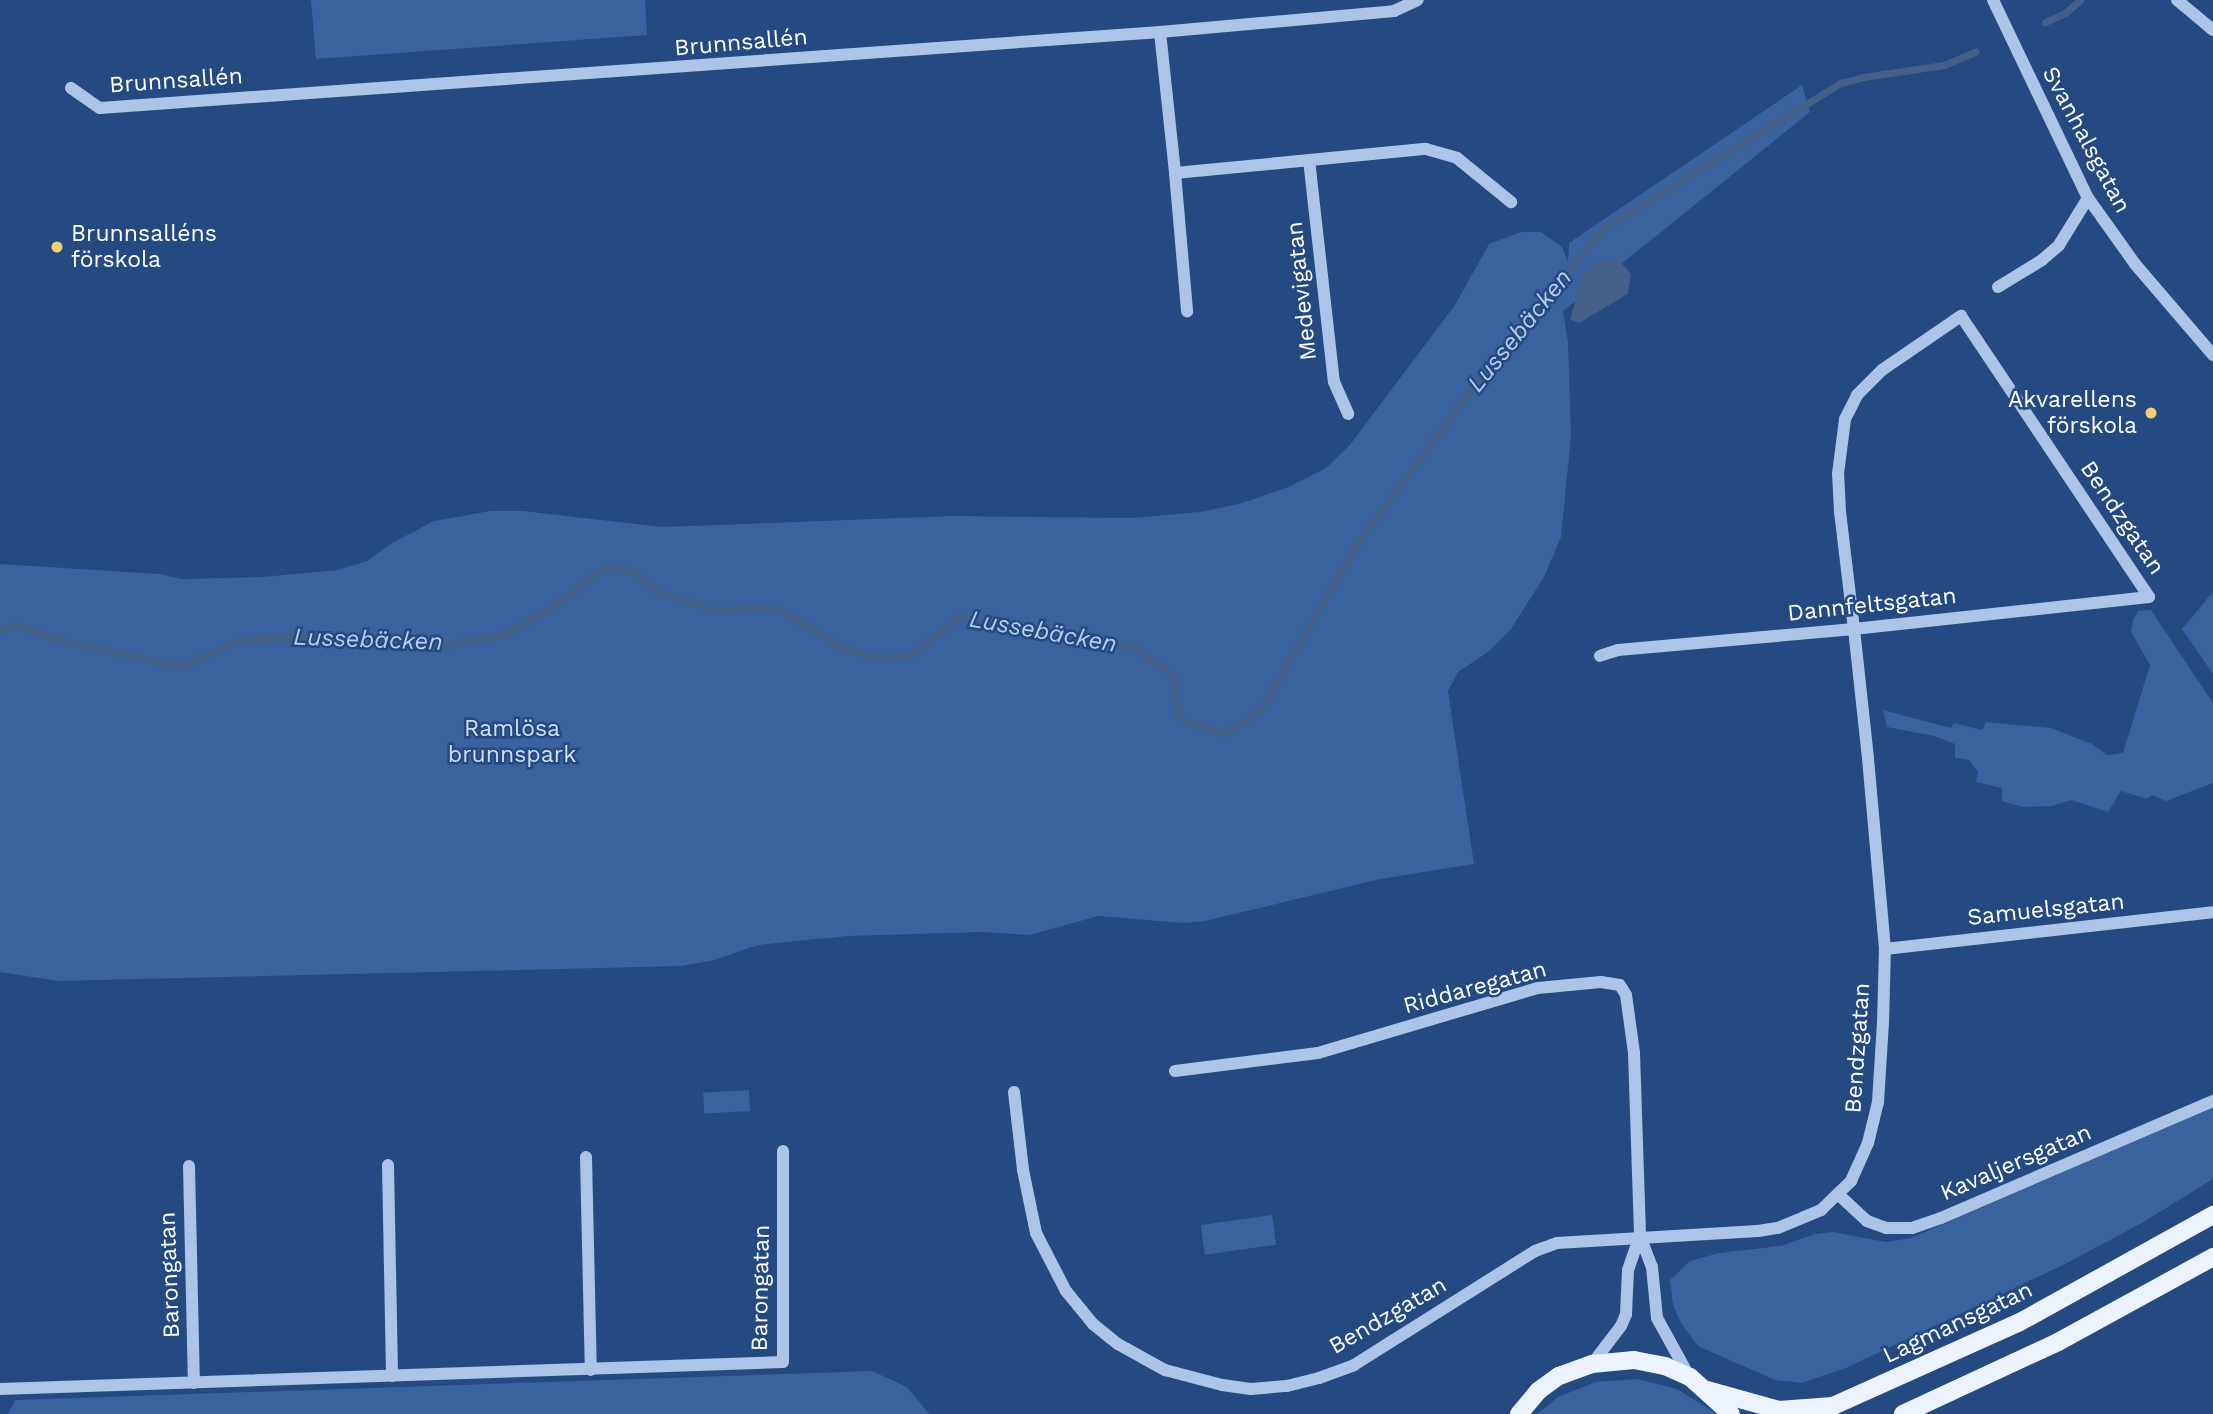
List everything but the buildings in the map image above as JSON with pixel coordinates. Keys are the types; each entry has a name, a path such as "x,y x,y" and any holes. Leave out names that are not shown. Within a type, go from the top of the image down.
{"main road":[{"name":"Lagmansgatan","path":"1707,1390 1779,1410 1833,1406 2020,1322 2213,1216"},
{"path":"1903,1414 2058,1342 2213,1256"},
{"path":"1503,1414 1559,1376 1592,1364 1634,1360 1665,1366 1689,1377 1707,1390 1731,1414"},
{"path":"1519,1414 1538,1391"}],"street":[{"name":"Brunnsallén","path":"71,88 100,108 1160,32 1394,11 1418,0"},
{"name":"Svanhalsgatan","path":"1993,0 2088,198 2135,264 2213,355"},
{"path":"2177,0 2213,30"},
{"path":"1160,32 1187,311"},
{"path":"1174,173 1426,149 1443,152 1482,176 1511,202"},
{"name":"Medevigatan","path":"1309,160 1334,382 1348,414"},
{"path":"1998,287 2042,260 2059,245 2088,198"},
{"name":"Bendzgatan","path":"1014,1093 1023,1170 1036,1233 1066,1290 1093,1324 1118,1344 1166,1370 1194,1379 1251,1389 1318,1378 1354,1365 1535,1251 1558,1243 1778,1228 1821,1210 1839,1195 1860,1164 1874,1126 1883,1023 1885,949 1838,474 1844,419 1857,395 1871,379 1961,316 2149,597"},
{"name":"Dannfeltsgatan","path":"1600,656 1618,650 1854,629 2149,597"},
{"name":"Samuelsgatan","path":"1885,949 2213,912"},
{"name":"Riddaregatan","path":"1175,1071 1318,1053 1538,988 1601,982 1620,985 1626,995 1634,1053 1640,1236 1652,1267 1657,1318 1689,1377"},
{"name":"Kavaljersgatan","path":"1839,1195 1867,1221 1885,1228 1912,1228 1941,1219 2213,1101"},
{"name":"Barongatan","path":"0,1389 783,1362 783,1151"},
{"path":"586,1157 591,1370"},
{"path":"388,1165 392,1376"},
{"name":"Barongatan","path":"189,1166 194,1383"},
{"name":"Riddaregatan","path":"1592,1364 1621,1326 1626,1314 1628,1270 1640,1236"}],"green space":[{"path":"311,0 645,0 647,35 316,59"},
{"name":"Ramlösa brunnspark","path":"1802,85 1810,112 1563,311 1568,342 1571,437 1561,537 1544,577 1511,629 1488,652 1458,672 1448,691 1474,864 1380,879 1205,921 1183,923 1098,916 1030,935 982,932 848,936 758,945 714,960 682,966 58,981 0,972 0,564 160,574 181,579 263,577 338,570 367,561 392,543 434,521 490,511 523,511 662,527 953,516 1130,518 1200,512 1239,504 1286,488 1326,468 1349,446 1455,305 1489,244 1521,232 1541,232 1562,247 1568,262 1569,243"},
{"path":"2213,592 2213,674 2182,629"},
{"path":"2151,610 2213,703 2213,783 2166,801 2152,795 2147,799 2121,791 2108,812 2071,800 2052,806 2023,807 2002,801 2002,788 1976,782 1978,772 1969,760 1955,758 1955,744 1934,736 1887,727 1883,710 1951,728 1954,723 1982,730 1986,722 2051,728 2092,744 2107,755 2123,753 2150,665 2131,632 2133,620 2138,611"},
{"path":"749,1090 750,1111 704,1113 703,1092"},
{"path":"2213,1107 2213,1179 2142,1223 2065,1264 1846,1368 1802,1383 1775,1380 1698,1346 1681,1323 1673,1305 1670,1280 1690,1261 1719,1253 1781,1246 1815,1234 1833,1232 1886,1242 1911,1238"},
{"path":"1272,1215 1276,1245 1205,1255 1201,1225"},
{"path":"872,1371 907,1387 929,1414 8,1414 15,1400"},
{"path":"1637,1379 1677,1389 1717,1414 1537,1414 1558,1397 1596,1382"}],"shaded area":[{"path":"1617,258 1631,274 1628,294 1579,323 1570,319 1583,275 1595,262"}],"waterway":[{"name":"Lussebäcken","path":"2045,22 2065,13 2080,0"},
{"name":"Lussebäcken","path":"0,630 16,625 55,639 181,667 233,642 311,634 376,636 441,646 505,634 551,608 606,566 633,572 661,593 714,610 775,608 812,628 835,645 878,658 912,655 958,617 1061,632 1136,648 1173,676 1179,718 1224,734 1262,708 1356,545 1492,361 1604,228 1841,83 1863,77 1944,65 1975,52"}],"place":[{"name":"Brunnsalléns förskola","path":"57,247"},
{"name":"Akvarellens förskola","path":"2151,413"}]}
